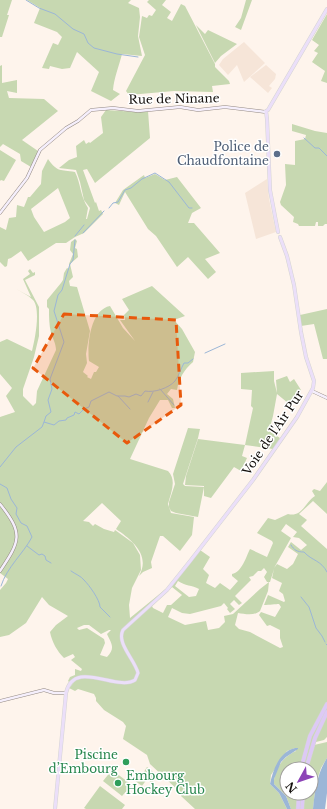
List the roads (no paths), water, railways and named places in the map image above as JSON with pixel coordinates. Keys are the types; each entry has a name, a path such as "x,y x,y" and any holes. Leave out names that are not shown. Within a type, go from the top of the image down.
{"highway":[{"path":"303,761 310,736 327,704"},
{"path":"308,761 314,738 327,712"}],"main road":[{"path":"267,112 327,9"},
{"name":"Voie de l'Air Pur","path":"66,693 70,683 81,677 126,682 136,680 138,676 137,669 122,641 121,634 125,628 169,587 250,484 297,417 314,386 301,332 294,285 287,256 280,237 281,233 278,232 270,190 267,112"},
{"path":"55,809 66,693"}],"street":[{"name":"Rue de Ninane","path":"0,213 27,178 40,150 92,109 106,108 138,111 180,107 198,110 224,108 267,112"},
{"path":"312,391 327,398"},
{"path":"0,504 14,524 17,534 17,542 0,571"},
{"path":"0,701 44,690 54,693 66,693"}],"water":[{"path":"298,748 282,761 279,761 279,767 274,779 274,784 279,789 279,793 270,784 278,762 289,750"},
{"path":"327,758 327,793 325,809 313,809 314,801 319,801 319,776"},
{"path":"283,801 288,801 291,809 287,809"}],"waterway":[{"path":"26,0 39,8 55,14 73,29 84,34 88,43 94,48 117,54 138,57"},
{"path":"304,138 315,148 319,148 327,156"},
{"path":"109,208 113,203 118,202 125,190 131,188 142,179 155,173 169,182 189,208 192,208"},
{"path":"83,233 104,211"},
{"path":"75,236 84,225"},
{"path":"44,422 46,416 51,412 48,400 52,389 50,379 64,342 54,311 58,295 62,290 70,264 73,260 75,240"},
{"path":"205,353 225,344"},
{"path":"0,467 16,447 42,427 44,422 54,425 59,421 66,420 74,415 75,412 79,414 84,409 89,407 91,401 109,392 117,396 129,397 136,394 141,396 145,391 157,391 165,388 175,381 184,363 188,363 193,359"},
{"path":"160,389 174,405"},
{"path":"148,402 153,392"},
{"path":"118,396 130,409"},
{"path":"0,484 7,488 11,499 17,508 16,514 21,523 27,526 32,537 7,573 1,586"},
{"path":"291,545 299,552 304,552 322,565 327,572"},
{"path":"27,546 39,555 42,554 45,556 46,560 51,563"},
{"path":"71,571 86,582 100,604 100,607 110,617"},
{"path":"301,597 309,607 316,628 325,642"}],"place":[{"name":"Police de Chaudfontaine","path":"277,154"},
{"name":"Piscine d’Embourg","path":"126,762"},
{"name":"Embourg Hockey Club","path":"118,783"}]}
